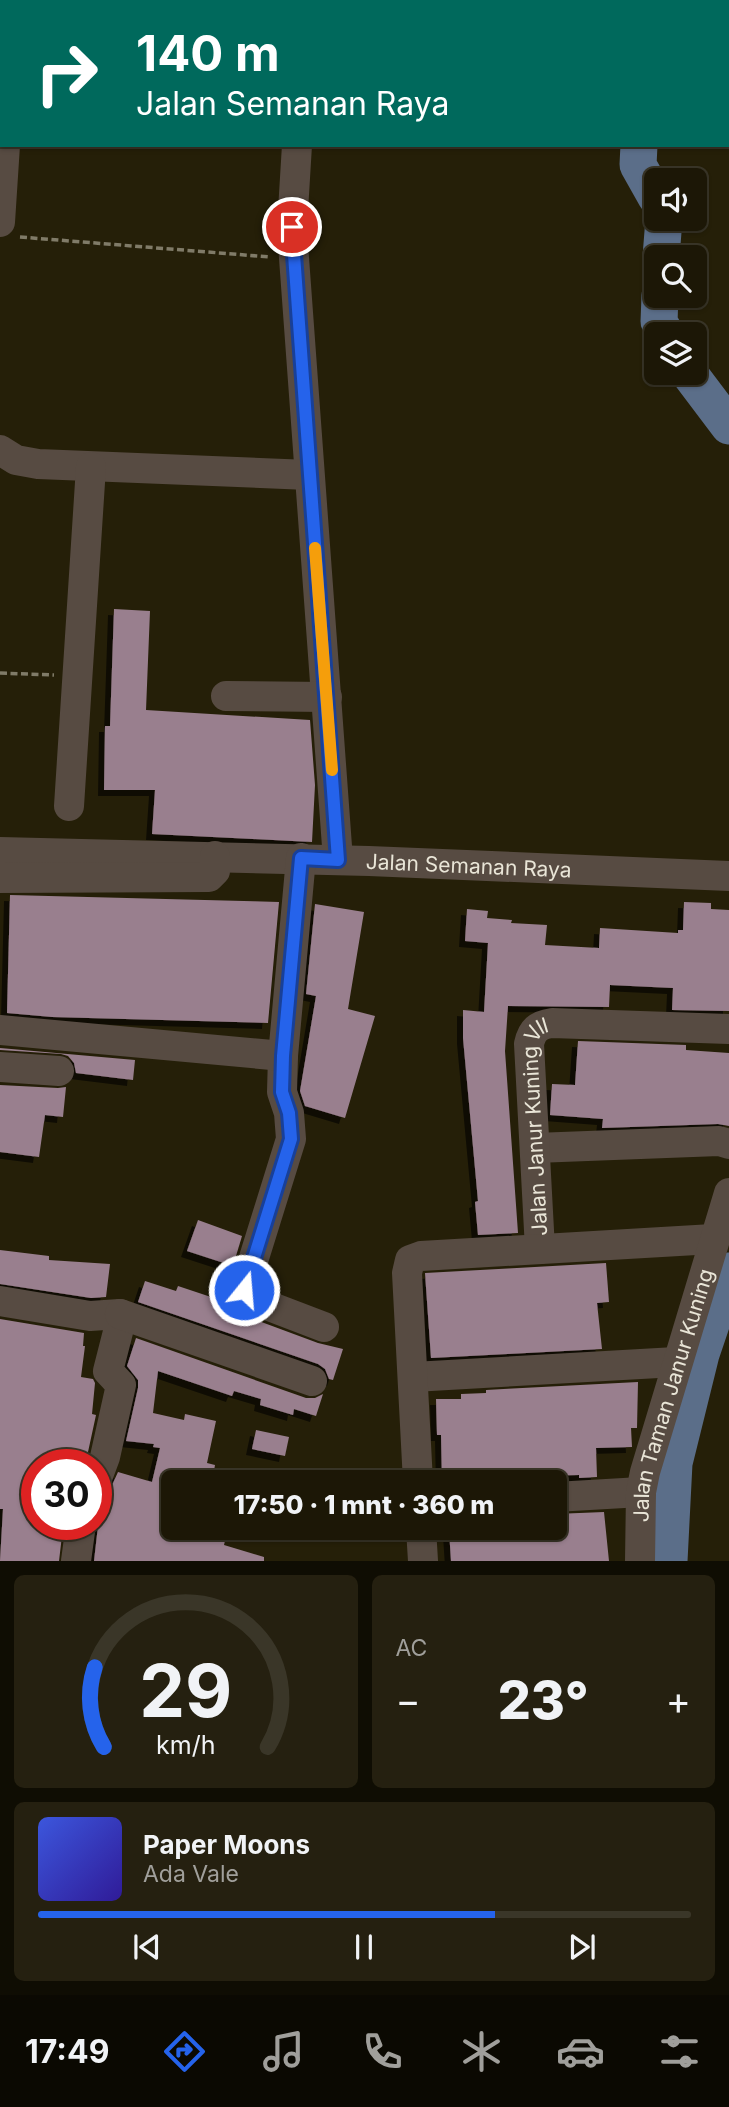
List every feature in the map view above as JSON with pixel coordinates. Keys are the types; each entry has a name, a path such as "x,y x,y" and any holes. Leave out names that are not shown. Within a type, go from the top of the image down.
{"street":[{"path":"5,147 7,229"},
{"path":"297,147 292,227 338,860"},
{"path":"0,450 16,460 38,464 309,475"},
{"path":"69,806 91,467"},
{"path":"226,696 327,697"},
{"name":"Jalan Semanan Raya","path":"0,852 301,858 729,876"},
{"path":"0,878 209,877 215,871 215,856"},
{"path":"301,858 283,1056 282,1092 289,1113 291,1139 244,1290 248,1298 324,1326"},
{"name":"Jalan Janur Kuning VII","path":"540,1249 529,1044 531,1034 536,1028 552,1023 729,1029"},
{"path":"0,1030 283,1056"},
{"path":"0,1067 59,1070"},
{"path":"535,1148 719,1141 729,1144"},
{"name":"Jalan Taman Janur Kuning","path":"640,1561 641,1492 676,1362 729,1193"},
{"path":"417,1470 407,1273 410,1260 421,1256 713,1239"},
{"path":"0,1301 90,1316 120,1314 312,1381"},
{"path":"107,1449 121,1385 108,1371 120,1314"},
{"path":"412,1377 676,1362"},
{"path":"567,1496 641,1492"},
{"path":"76,1561 78,1540"},
{"path":"422,1540 423,1561"}],"path":[{"path":"7,229 294,258"},
{"path":"0,673 78,675"}],"building":[{"path":"114,609 150,611 146,710 310,720 315,785 312,842 152,834 155,790 104,790 105,726 110,726"},
{"path":"10,895 279,902 268,1023 52,1017 7,1013"},
{"path":"684,902 711,903 711,909 729,910 729,1011 672,1010 673,988 610,985 609,1007 508,1006 505,1051 518,1233 478,1235 475,1202 478,1201 463,1038 463,1010 484,1012 488,943 465,941 467,909 488,911 487,918 512,920 511,923 547,925 545,945 599,948 600,928 678,933 678,930 683,930"},
{"path":"315,904 364,912 348,1009 375,1016 345,1118 305,1106 300,1091 316,996 306,994"},
{"path":"578,1041 686,1045 686,1050 729,1053 729,1126 718,1124 602,1128 603,1119 550,1115 552,1084 575,1085"},
{"path":"0,1048 135,1060 133,1080 76,1073 74,1063 68,1056 61,1054"},
{"path":"0,1085 66,1087 63,1117 45,1115 39,1157 0,1152"},
{"path":"198,1220 242,1236 233,1266 187,1251"},
{"path":"0,1250 49,1256 49,1260 110,1264 106,1297 91,1298 0,1284"},
{"path":"606,1263 609,1302 597,1303 602,1349 431,1358 425,1273"},
{"path":"145,1281 176,1291 178,1286 232,1304 241,1314 253,1319 318,1343 343,1349 333,1380 329,1379 325,1369 318,1364 138,1302"},
{"path":"0,1319 84,1333 81,1377 93,1379 95,1383 92,1414 96,1415 89,1449 21,1449 21,1540 61,1540 59,1561 0,1561 3,1509 0,1509"},
{"path":"136,1338 306,1398 323,1394 316,1416 294,1409 293,1415 260,1405 261,1399 234,1391 232,1396 158,1371 153,1413 184,1420 185,1414 216,1421 207,1463 215,1465 214,1470 161,1470 161,1540 225,1540 224,1545 264,1557 264,1561 94,1561 96,1540 112,1540 112,1485 118,1472 152,1482 160,1448 153,1447 154,1444 126,1441 138,1388 138,1380 127,1366"},
{"path":"638,1382 637,1428 631,1428 632,1447 596,1448 597,1477 567,1475 567,1470 442,1470 436,1399 461,1399 461,1394 486,1393 486,1390"},
{"path":"256,1430 289,1437 285,1456 252,1449"},
{"path":"604,1512 609,1561 451,1561 450,1540 567,1540 567,1514"}],"waterway":[{"path":"639,147 638,165 644,176"},
{"path":"662,245 663,231"},
{"path":"659,322 660,308"},
{"path":"698,385 729,426"},
{"path":"669,1561 674,1463 701,1354 729,1271"}],"slow traffic":[{"path":"315,548 332,770"}],"route":[{"path":"244,1290 291,1139 289,1113 282,1092 283,1056 301,858 338,860 292,227"}]}
